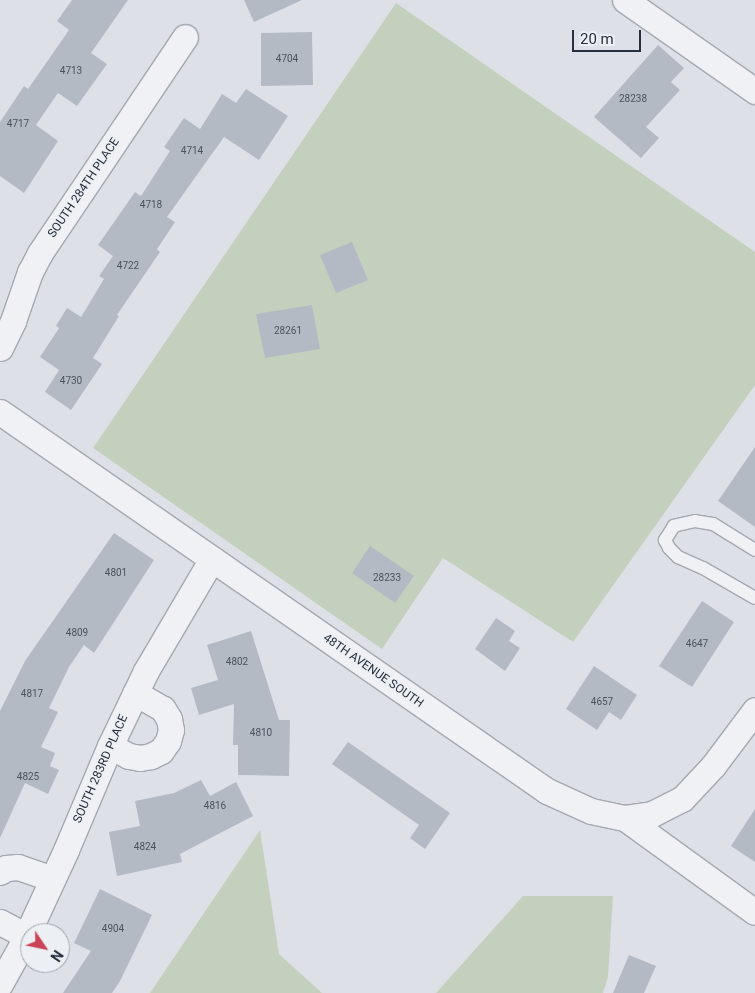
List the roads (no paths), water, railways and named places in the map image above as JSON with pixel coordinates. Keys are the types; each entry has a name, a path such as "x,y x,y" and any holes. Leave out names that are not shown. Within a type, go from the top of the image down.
{"street":[{"path":"625,0 755,91"},
{"name":"SOUTH 284TH PLACE","path":"0,348 13,321 30,272 40,253 185,38"},
{"name":"48TH AVENUE SOUTH","path":"0,412 547,791 591,811 625,818 755,912"},
{"name":"SOUTH 283RD PLACE","path":"32,923 110,746 146,670 212,559"},
{"path":"110,746 129,756 140,758 151,756 161,751 168,741 171,730 169,719 163,709 135,693"},
{"path":"625,818 652,814 682,799 722,756 755,710"},
{"path":"0,872 6,868 18,867 52,879"},
{"path":"0,922 20,933"},
{"name":"SOUTH 283RD PLACE","path":"0,984 20,947"}],"lane":[{"path":"755,550 713,524 695,521 674,526 665,540 668,548 678,557 703,568 755,598"}]}
